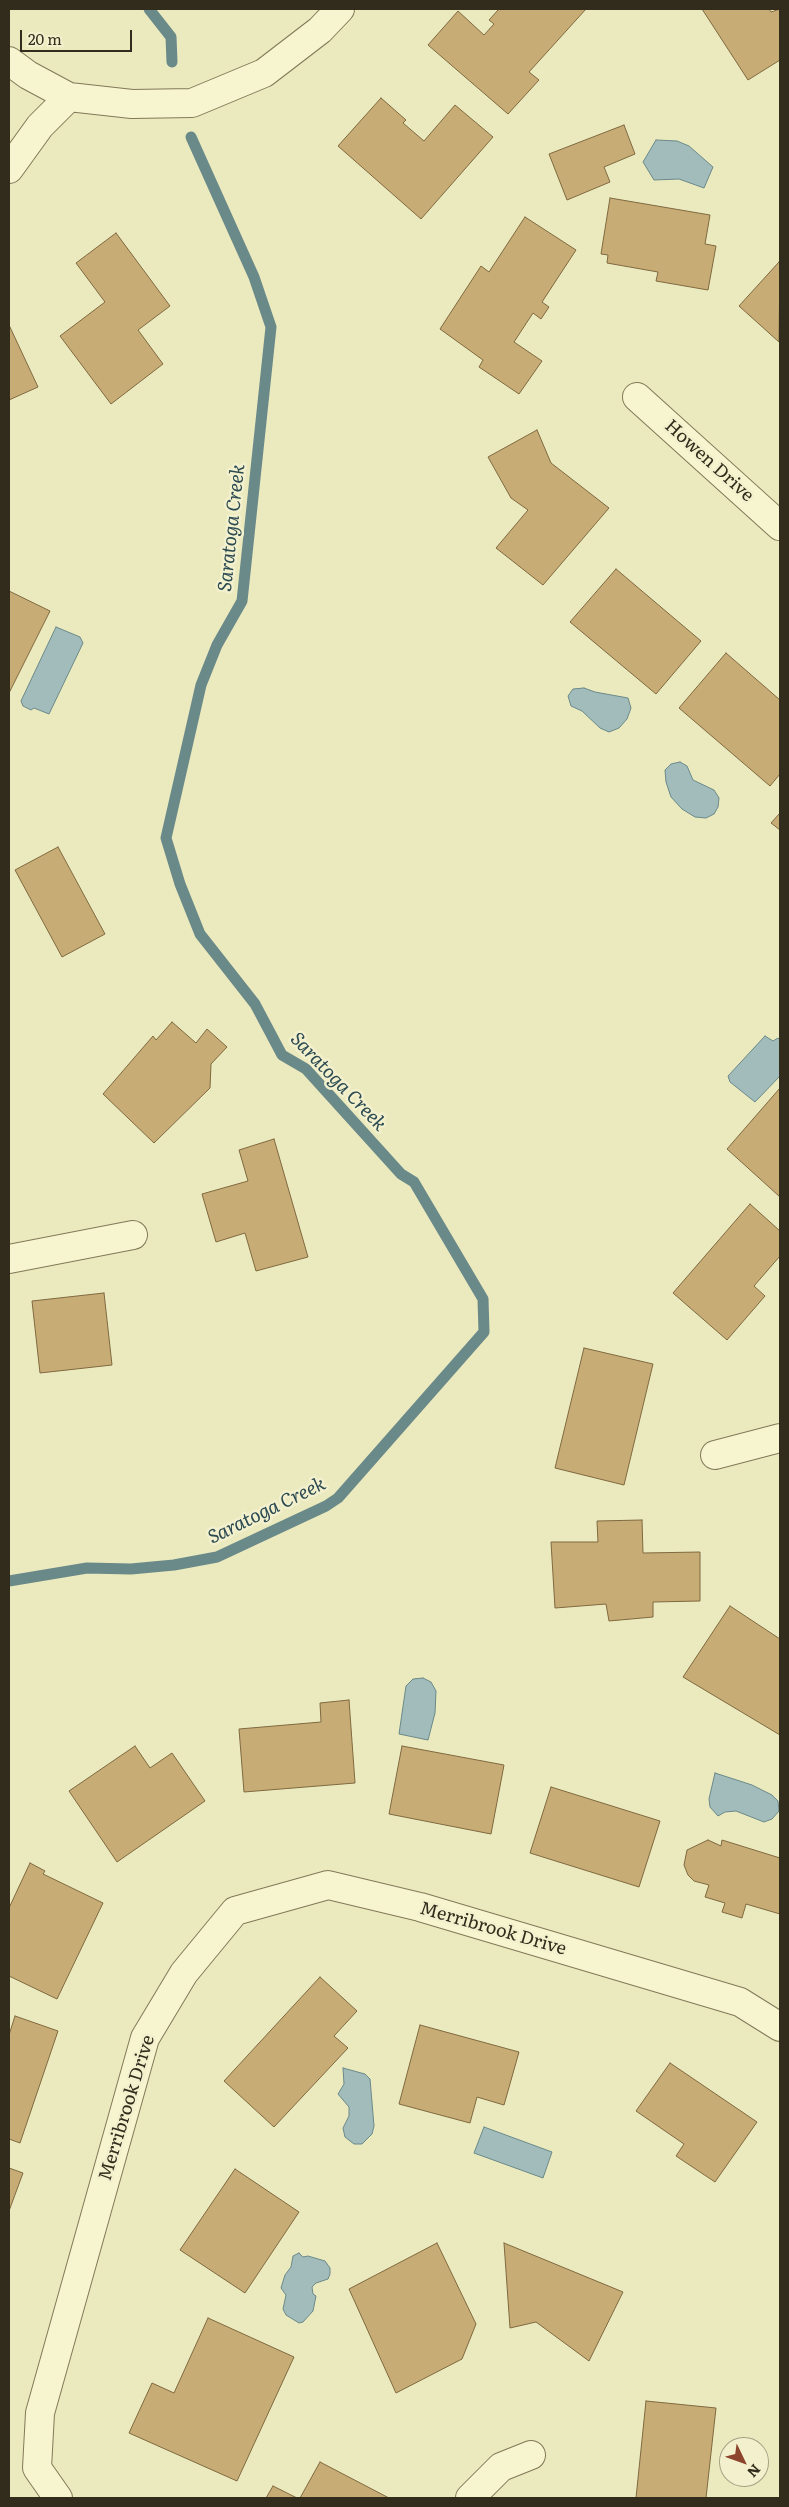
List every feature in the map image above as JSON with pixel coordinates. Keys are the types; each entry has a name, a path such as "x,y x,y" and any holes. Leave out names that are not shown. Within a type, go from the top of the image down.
{"street":[{"path":"9,61 28,75 70,97 132,104 192,103 264,73 320,30 340,9"},
{"path":"9,170 40,126 70,97"},
{"name":"Howen Drive","path":"637,397 780,526"},
{"path":"9,1260 133,1235"},
{"path":"715,1455 780,1438"},
{"name":"Merribrook Drive","path":"58,2498 37,2468 40,2413 145,2038 184,1973 235,1911 328,1885 420,1907 740,2002 780,2027"},
{"path":"470,2498 501,2467 531,2455"}],"water":[{"path":"656,140 677,141 689,146 713,167 704,188 679,179 654,180 643,162"},
{"path":"56,627 80,637 83,643 49,714 34,708 31,710 23,706 21,701"},
{"path":"584,688 628,698 631,708 627,719 619,728 609,732 600,728 582,711 571,706 568,696 573,689"},
{"path":"680,762 687,766 693,780 714,790 719,798 718,807 714,814 706,818 695,817 682,809 671,797 666,782 665,770 671,764"},
{"path":"765,1036 773,1041 778,1038 780,1040 780,1076 755,1102 730,1082 728,1076"},
{"path":"423,1678 431,1682 436,1691 435,1713 428,1740 399,1734 406,1686 413,1679"},
{"path":"715,1773 752,1785 772,1795 778,1801 779,1811 772,1819 764,1822 736,1811 725,1812 718,1816 710,1807 709,1799"},
{"path":"343,2068 365,2074 370,2079 374,2126 372,2134 362,2144 354,2144 345,2137 343,2128 349,2116 349,2107 338,2094 344,2084"},
{"path":"484,2127 552,2152 543,2178 474,2153"},
{"path":"299,2253 303,2257 308,2256 325,2261 330,2268 330,2274 328,2279 316,2283 312,2287 313,2294 316,2296 313,2311 303,2322 299,2323 286,2315 283,2309 286,2295 281,2288 285,2275 291,2267 293,2256"}],"building":[{"path":"499,9 586,9 529,72 539,80 508,114 428,45 458,11 484,35 494,24 489,20"},
{"path":"702,9 769,9 771,12 780,9 780,60 748,80"},
{"path":"381,98 406,120 403,123 424,141 455,105 493,137 421,219 338,146"},
{"path":"624,125 635,154 604,167 610,182 567,200 549,154"},
{"path":"610,198 710,215 705,244 716,246 708,290 656,281 658,272 607,263 608,255 601,254"},
{"path":"525,217 576,250 542,302 549,307 541,319 533,313 514,342 542,361 519,394 479,367 483,360 440,329 481,266 489,272"},
{"path":"116,233 170,306 138,330 163,364 111,404 60,336 105,302 76,263"},
{"path":"779,262 780,264 779,342 739,306"},
{"path":"9,325 38,387 9,400"},
{"path":"537,430 551,463 609,508 543,585 496,548 528,510 511,498 488,457"},
{"path":"616,569 701,641 656,694 570,622"},
{"path":"9,591 50,611 9,693"},
{"path":"726,653 780,700 780,774 770,786 679,708"},
{"path":"780,813 780,830 771,823"},
{"path":"58,847 105,934 62,957 15,870"},
{"path":"172,1022 196,1043 207,1029 227,1047 211,1064 210,1088 154,1143 103,1094 153,1036 156,1040"},
{"path":"780,1088 780,1197 727,1149"},
{"path":"274,1139 308,1257 256,1271 245,1233 216,1242 202,1194 248,1181 239,1150"},
{"path":"750,1204 780,1231 780,1256 754,1286 765,1296 727,1340 673,1293"},
{"path":"104,1293 112,1365 40,1373 32,1301"},
{"path":"584,1348 653,1364 624,1485 555,1468"},
{"path":"642,1520 643,1553 700,1552 700,1601 653,1602 653,1617 609,1621 606,1604 555,1608 551,1542 598,1542 597,1521"},
{"path":"730,1606 780,1639 780,1735 683,1677"},
{"path":"349,1700 355,1783 244,1792 239,1729 321,1722 320,1703"},
{"path":"135,1746 150,1768 172,1753 205,1801 117,1862 69,1791"},
{"path":"402,1746 504,1765 491,1834 389,1814"},
{"path":"551,1787 660,1821 639,1887 530,1853"},
{"path":"708,1840 721,1846 722,1840 780,1858 780,1914 746,1904 742,1918 722,1912 725,1903 705,1897 709,1885 694,1881 688,1875 684,1865 687,1850"},
{"path":"30,1863 45,1871 43,1874 103,1903 57,1999 9,1976 9,1908"},
{"path":"320,1977 357,2011 334,2036 348,2048 274,2127 224,2081"},
{"path":"15,2016 58,2031 20,2143 9,2139 9,2035"},
{"path":"420,2025 519,2052 504,2105 477,2097 470,2123 399,2104"},
{"path":"670,2063 757,2122 715,2182 676,2156 684,2144 636,2111"},
{"path":"9,2168 23,2173 9,2211"},
{"path":"235,2169 299,2212 245,2293 180,2250"},
{"path":"437,2243 476,2324 462,2359 396,2393 349,2289"},
{"path":"504,2243 623,2292 589,2361 536,2322 510,2328"},
{"path":"208,2318 294,2357 237,2481 129,2433 152,2383 174,2393"},
{"path":"646,2401 716,2408 706,2498 636,2498"},
{"path":"320,2462 389,2498 300,2498"},
{"path":"273,2486 297,2498 266,2498"}],"waterway":[{"name":"Saratoga Creek","path":"149,9 171,37 172,62"},
{"name":"Saratoga Creek","path":"9,1581 87,1568 131,1569 174,1565 217,1557 326,1506 338,1498 484,1332 483,1299 414,1182 401,1174 306,1069 282,1055 255,1004 200,934 180,884 166,838 201,685 217,645 242,601 271,327 254,277 191,137"}]}
